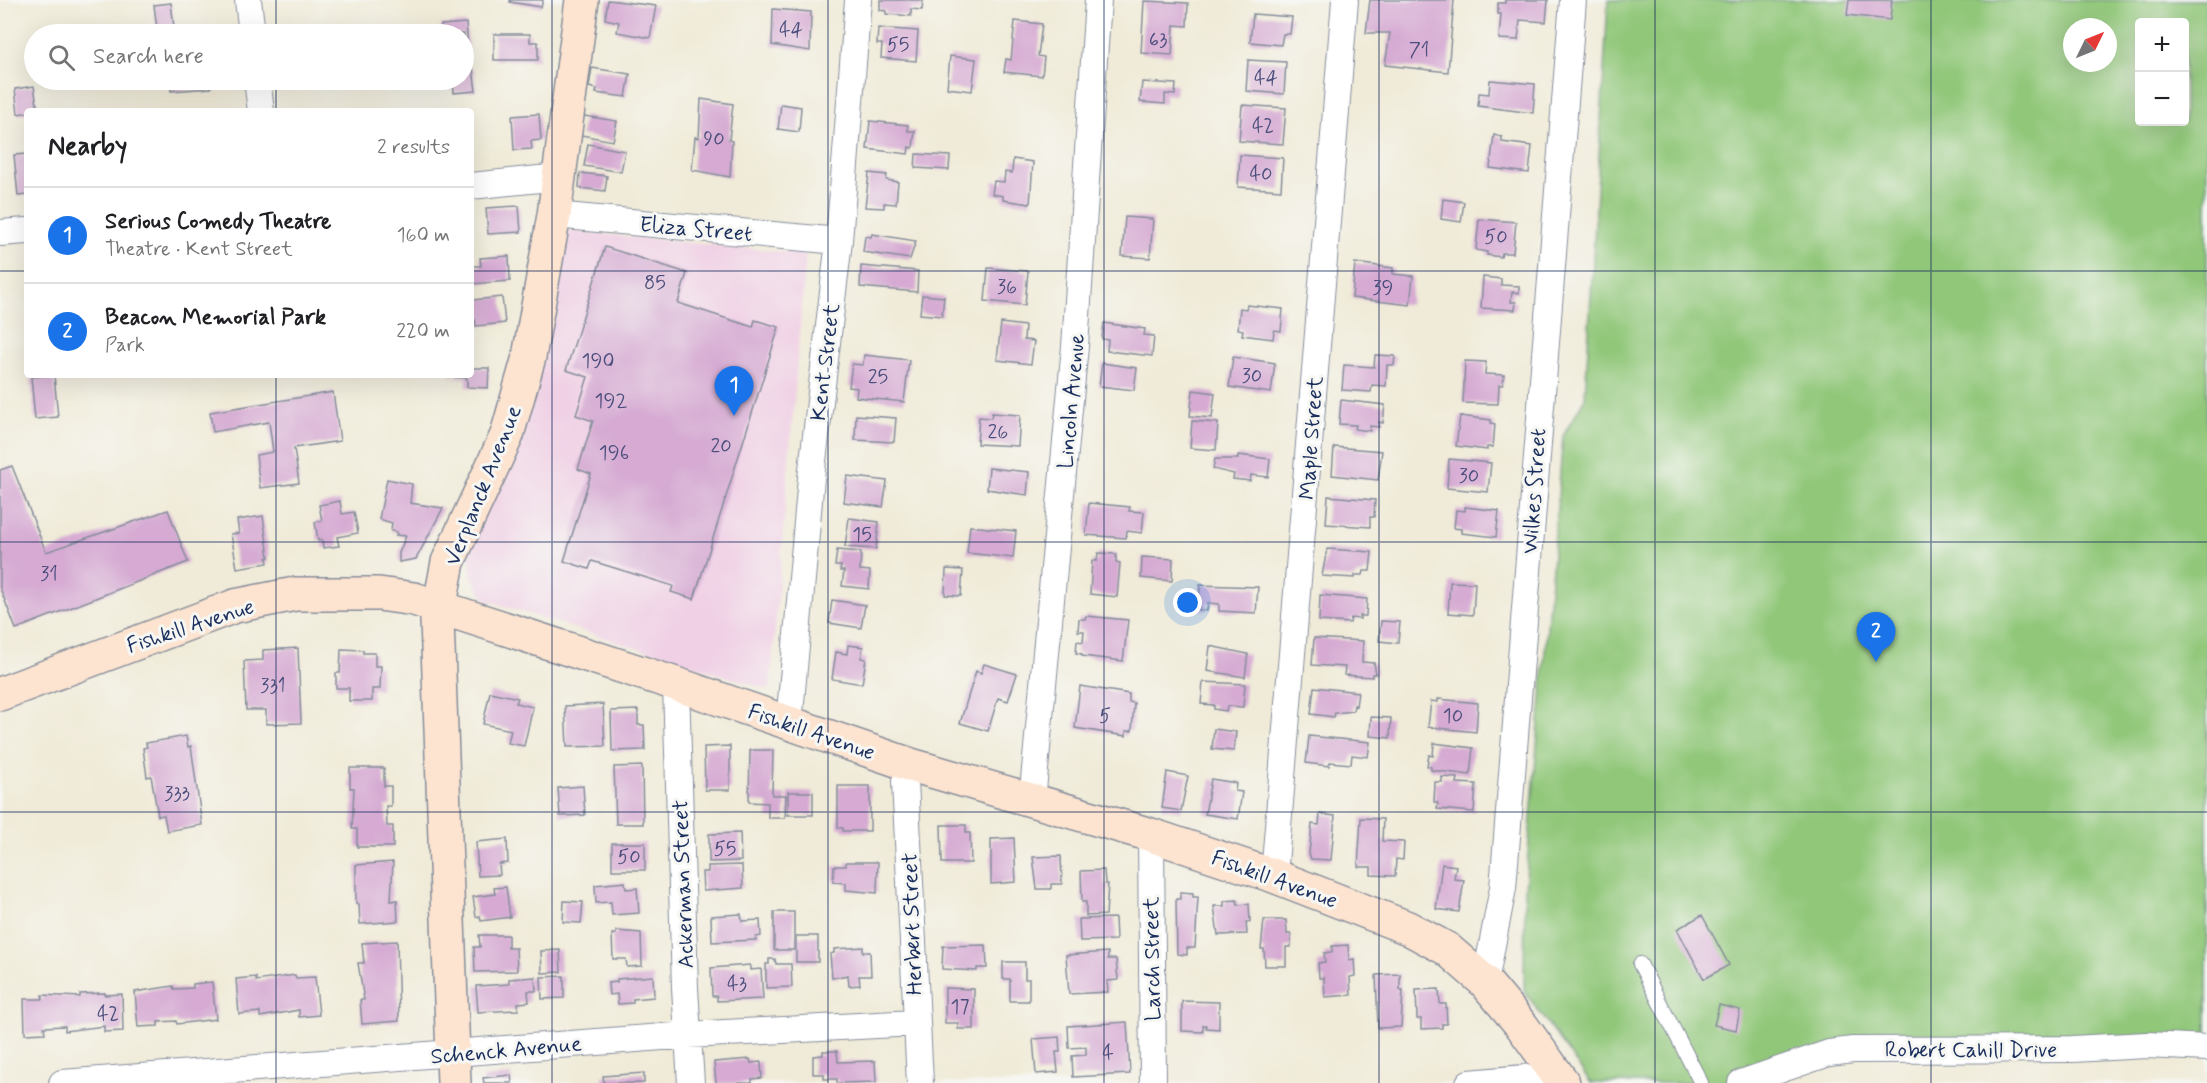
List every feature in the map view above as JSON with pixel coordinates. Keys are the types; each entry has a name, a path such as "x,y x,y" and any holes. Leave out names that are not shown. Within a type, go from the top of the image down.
{"main road":[{"name":"Verplanck Avenue","path":"453,1067 437,620 448,562 507,435 530,357 554,215 582,0"},
{"name":"Fishkill Avenue","path":"0,694 245,604 295,594 379,594 414,599 676,684 911,765 1150,835 1274,876 1408,928 1447,949 1485,982 1522,1026 1560,1079"}],"street":[{"path":"248,0 251,24"},
{"name":"Kent Street","path":"789,724 811,478 838,241 858,0"},
{"name":"Lincoln Avenue","path":"1032,801 1075,346 1098,0"},
{"name":"Maple Street","path":"1274,876 1345,0"},
{"name":"Wilkes Street","path":"1485,982 1503,888 1573,0"},
{"path":"258,90 261,108"},
{"path":"474,186 559,177"},
{"name":"Eliza Street","path":"554,215 838,241"},
{"path":"0,233 24,231"},
{"name":"Ackerman Street","path":"676,684 691,1083"},
{"name":"Herbert Street","path":"911,765 905,781 915,1023 920,1083"},
{"name":"Larch Street","path":"1150,835 1153,1083"},
{"name":"Schenck Avenue","path":"62,1083 370,1061 453,1067 688,1035 915,1023"},
{"name":"Robert Cahill Drive","path":"1740,1083 1829,1053 1853,1050 2072,1049 2147,1045 2207,1048"},
{"path":"1469,1083 1560,1079"}],"lane":[{"path":"1640,964 1701,1083"}],"shaded area":[{"path":"569,231 806,254 770,690 485,600 472,577 469,550 529,397"}],"green space":[{"path":"1608,0 2207,0 2207,1048 1829,1053 1741,1083 1591,1083 1524,991 1525,889 1563,436 1585,398"}],"building":[{"path":"510,0 543,0 541,7 510,2"},
{"path":"608,0 656,6 650,38 617,32 619,22 605,19"},
{"path":"880,0 923,0 922,10 911,9 911,16 886,14 886,11 880,10"},
{"path":"1370,0 1454,0 1448,72 1385,65 1390,33 1366,33"},
{"path":"1505,0 1548,0 1546,22 1520,20 1518,40 1499,39 1501,14 1498,14 1498,3 1505,3"},
{"path":"1849,0 1892,0 1890,20 1847,15"},
{"path":"1144,1 1188,3 1187,26 1174,25 1172,55 1141,53"},
{"path":"171,3 174,24 156,24 154,5"},
{"path":"773,9 811,12 810,51 772,45"},
{"path":"1253,14 1292,17 1290,34 1283,34 1281,45 1250,42"},
{"path":"1015,21 1042,24 1038,56 1044,57 1042,76 1004,72 1006,59 1011,60"},
{"path":"878,28 918,31 916,61 881,58 882,44 877,44"},
{"path":"494,34 530,34 530,42 538,42 538,60 494,60"},
{"path":"950,56 976,59 972,91 947,88"},
{"path":"1248,60 1286,62 1284,94 1246,91"},
{"path":"592,68 630,74 626,97 596,93 597,89 589,87"},
{"path":"474,76 476,91 454,93 454,90 474,90"},
{"path":"1490,80 1535,84 1533,113 1478,106 1479,93 1489,94"},
{"path":"1142,82 1176,84 1175,95 1165,94 1165,104 1140,102"},
{"path":"24,88 24,90 35,90 38,108 24,108 24,113 18,114 15,89"},
{"path":"701,99 733,104 729,140 732,141 730,177 692,170 695,137 699,138"},
{"path":"781,104 801,107 799,132 778,129"},
{"path":"1242,105 1286,108 1283,144 1239,141"},
{"path":"539,114 541,140 531,141 532,149 514,150 512,116"},
{"path":"584,116 617,121 613,141 581,135"},
{"path":"870,121 908,125 908,131 915,131 913,148 909,147 908,154 867,149"},
{"path":"1494,135 1502,137 1502,142 1532,146 1529,173 1490,168"},
{"path":"588,144 625,151 621,172 584,166"},
{"path":"24,154 24,195 18,196 14,155"},
{"path":"916,154 950,156 949,170 915,168"},
{"path":"1240,155 1283,158 1281,190 1238,187"},
{"path":"1013,159 1033,162 1030,204 1003,200 1003,196 992,194 994,181 1004,182 1005,172 1012,173"},
{"path":"580,173 607,176 605,191 579,188"},
{"path":"869,173 887,175 886,180 898,182 896,204 884,203 884,208 865,207"},
{"path":"1443,199 1464,202 1461,222 1441,219"},
{"path":"519,206 521,232 488,234 486,208"},
{"path":"1125,217 1153,219 1150,258 1122,256"},
{"path":"1479,219 1516,222 1513,253 1502,253 1501,257 1487,255 1487,252 1476,250"},
{"path":"872,234 916,241 910,259 863,252 865,236 871,237"},
{"path":"605,247 687,273 678,303 753,327 755,320 779,327 694,599 671,592 673,586 592,561 589,569 564,561 591,474 578,469 593,421 576,415 588,377 566,370"},
{"path":"509,256 510,281 474,284 474,266 481,266 480,258"},
{"path":"1355,263 1393,268 1393,274 1413,276 1410,305 1352,298"},
{"path":"861,266 918,271 917,292 860,287"},
{"path":"988,268 1028,271 1025,305 985,301"},
{"path":"1483,277 1501,279 1501,285 1519,286 1519,293 1512,292 1511,302 1516,302 1515,310 1481,308"},
{"path":"922,295 944,297 942,316 920,314"},
{"path":"502,297 505,323 476,326 474,300"},
{"path":"1247,305 1283,309 1281,331 1274,330 1273,339 1242,335 1243,330 1238,329 1240,308 1246,309"},
{"path":"1001,323 1025,326 1024,340 1034,341 1031,364 997,360"},
{"path":"1104,323 1145,329 1144,335 1154,336 1152,356 1107,351 1108,340 1102,339"},
{"path":"864,355 909,360 904,402 856,397 857,388 849,387 852,364 863,365"},
{"path":"1375,355 1395,356 1394,365 1387,365 1386,386 1372,385 1371,392 1342,390 1344,365 1374,367"},
{"path":"1233,357 1275,363 1271,393 1229,387"},
{"path":"1465,361 1486,362 1485,374 1504,375 1503,385 1499,385 1498,404 1463,403"},
{"path":"1102,363 1137,368 1134,390 1099,386"},
{"path":"474,368 489,368 488,388 467,387 467,378 474,378"},
{"path":"31,378 54,378 58,417 35,419"},
{"path":"1193,390 1215,393 1212,418 1190,416"},
{"path":"333,392 340,441 294,448 299,483 260,488 256,455 273,452 269,422 213,432 210,412"},
{"path":"1341,400 1385,405 1383,423 1379,422 1379,427 1370,426 1370,431 1355,429 1356,425 1339,424"},
{"path":"992,413 1020,415 1018,446 977,444 979,417 991,418"},
{"path":"856,415 896,418 894,442 855,440"},
{"path":"1460,416 1491,420 1491,423 1495,424 1493,447 1487,447 1487,450 1456,446"},
{"path":"1192,421 1218,423 1216,450 1190,448"},
{"path":"1334,447 1382,451 1378,480 1332,475"},
{"path":"1238,455 1270,459 1268,477 1251,475 1250,481 1233,479 1234,474 1213,469 1215,459 1238,459"},
{"path":"1449,459 1491,463 1488,492 1447,488"},
{"path":"12,466 46,552 168,510 188,562 16,629 0,588 0,470"},
{"path":"989,468 1029,472 1027,495 987,489"},
{"path":"847,476 887,481 883,507 844,502"},
{"path":"387,479 412,484 410,503 443,508 416,559 399,562 399,553 406,536 396,535 397,532 391,531 392,523 379,519"},
{"path":"1328,496 1375,500 1374,517 1370,517 1370,527 1326,524"},
{"path":"340,501 342,514 354,512 358,533 337,537 339,546 323,548 322,540 318,541 315,522 322,521 319,505"},
{"path":"1089,503 1130,507 1129,511 1144,512 1142,533 1127,531 1126,538 1086,535"},
{"path":"1465,507 1499,511 1496,537 1461,533 1461,529 1454,528 1456,510 1465,511"},
{"path":"263,516 268,563 237,568 231,534 239,533 237,520"},
{"path":"849,518 879,522 876,549 845,547"},
{"path":"970,526 1016,531 1013,558 967,553"},
{"path":"1327,549 1372,552 1370,571 1364,571 1363,575 1355,575 1355,578 1322,576"},
{"path":"837,550 861,552 860,570 870,571 869,589 842,586 844,571 840,571 841,566 835,566"},
{"path":"1098,553 1116,554 1116,562 1120,563 1117,597 1090,594 1092,561 1097,561"},
{"path":"1142,557 1173,559 1172,581 1141,578"},
{"path":"946,569 963,570 961,596 945,595"},
{"path":"1450,582 1475,583 1473,615 1448,613"},
{"path":"1200,585 1258,587 1256,613 1219,611 1219,604 1208,603 1207,611 1199,610"},
{"path":"1320,595 1367,599 1366,616 1360,616 1360,619 1351,618 1350,623 1319,621"},
{"path":"832,600 865,605 861,628 829,623"},
{"path":"1086,616 1128,620 1123,661 1082,656 1076,653 1077,641 1083,642 1084,631 1078,631 1079,619 1085,619"},
{"path":"1381,621 1400,622 1398,643 1379,641"},
{"path":"1314,638 1363,641 1362,662 1374,663 1376,674 1372,674 1372,677 1344,675 1345,667 1312,665"},
{"path":"848,645 863,647 861,658 866,659 862,684 832,679 836,652 847,654"},
{"path":"1210,646 1248,654 1245,677 1207,671"},
{"path":"298,648 301,723 266,724 266,710 246,710 244,661 263,660 263,650"},
{"path":"341,649 375,653 375,666 381,666 380,689 372,689 372,701 349,701 349,688 336,688 336,673 340,673"},
{"path":"984,664 1017,674 1008,701 998,698 988,731 960,723 976,671 981,673"},
{"path":"1203,682 1245,684 1243,707 1227,706 1226,711 1214,709 1214,705 1201,704"},
{"path":"1080,686 1129,694 1129,702 1134,703 1132,731 1126,731 1126,736 1075,728"},
{"path":"1314,687 1358,692 1356,706 1354,705 1353,711 1335,713 1334,717 1311,714"},
{"path":"490,692 518,698 516,703 533,707 524,746 508,743 511,730 483,724"},
{"path":"1438,699 1478,703 1476,732 1428,727 1431,701 1438,702"},
{"path":"603,704 605,746 567,747 565,706"},
{"path":"638,710 638,725 644,725 645,750 612,751 611,711"},
{"path":"1371,717 1391,718 1390,738 1370,736"},
{"path":"1214,729 1236,732 1234,751 1212,749"},
{"path":"186,736 188,747 191,746 202,825 167,831 164,815 158,816 151,776 147,777 143,748 147,747 146,743"},
{"path":"1309,736 1370,742 1368,757 1352,755 1351,764 1330,762 1329,766 1306,763"},
{"path":"1434,743 1473,748 1470,775 1431,770 1431,767 1427,766 1429,755 1433,756"},
{"path":"730,746 730,790 705,790 704,747"},
{"path":"750,750 773,750 772,795 786,795 785,818 768,818 768,803 749,802"},
{"path":"642,766 643,824 616,824 614,767"},
{"path":"350,768 384,768 384,786 391,786 391,806 386,806 387,826 393,826 393,847 357,847 357,829 352,829 354,788 350,788"},
{"path":"1167,772 1188,776 1181,811 1162,808"},
{"path":"1442,777 1458,778 1457,783 1476,784 1474,812 1437,809 1438,803 1434,802 1435,782 1442,782"},
{"path":"1211,779 1236,783 1235,791 1242,792 1238,819 1205,814"},
{"path":"583,786 585,815 560,816 558,788"},
{"path":"838,786 870,786 870,831 843,831 843,828 838,828"},
{"path":"788,792 813,792 813,815 788,815"},
{"path":"1320,814 1335,816 1331,860 1311,859 1309,854 1312,824 1319,825"},
{"path":"1361,818 1383,819 1382,841 1404,842 1403,860 1396,859 1395,876 1371,875 1371,867 1358,867"},
{"path":"941,825 966,825 966,833 970,833 971,863 942,863"},
{"path":"740,833 741,861 709,862 709,834"},
{"path":"1014,838 1016,882 991,884 991,839"},
{"path":"507,839 508,863 499,864 500,875 478,876 476,842"},
{"path":"612,843 645,843 645,870 612,870"},
{"path":"1061,856 1062,884 1051,884 1051,889 1037,889 1033,857"},
{"path":"393,862 391,901 397,900 398,921 360,924 359,904 356,904 356,865"},
{"path":"846,862 878,862 877,893 846,890 846,883 833,882 834,866 846,866"},
{"path":"1442,864 1456,866 1454,879 1464,880 1459,912 1436,909"},
{"path":"742,865 743,888 703,891 702,872 708,872 708,866"},
{"path":"1104,870 1105,884 1108,884 1106,915 1086,916 1086,902 1082,902 1081,871"},
{"path":"625,882 626,889 637,888 639,913 612,915 611,902 596,903 595,885"},
{"path":"506,887 510,917 481,921 480,916 476,917 473,897 495,894 494,888"},
{"path":"1180,892 1193,893 1193,897 1198,897 1195,948 1187,948 1187,955 1177,954 1176,899 1180,899"},
{"path":"1237,900 1238,905 1249,904 1250,922 1246,922 1247,934 1218,935 1214,906 1224,906 1224,901"},
{"path":"564,901 583,902 581,923 563,922"},
{"path":"774,912 794,912 794,950 774,950"},
{"path":"741,914 742,921 760,920 761,936 756,937 756,940 712,942 711,916"},
{"path":"1702,915 1729,965 1704,979 1677,929"},
{"path":"1115,918 1116,940 1080,941 1079,919"},
{"path":"1264,920 1286,920 1287,934 1291,934 1291,947 1286,947 1286,966 1265,966 1264,949 1261,949"},
{"path":"616,931 641,933 642,966 627,967 626,959 613,959 612,934 616,934"},
{"path":"479,935 508,935 508,948 516,948 517,971 475,972 474,947 480,947"},
{"path":"796,936 818,936 818,962 796,962"},
{"path":"397,941 399,1021 362,1024 360,1000 364,1000 358,963 364,963 362,943"},
{"path":"986,945 987,968 977,968 977,971 942,969 943,946"},
{"path":"1348,945 1349,960 1354,959 1355,976 1350,977 1351,995 1325,997 1324,978 1319,978 1318,963 1325,962 1324,953 1332,952 1332,946"},
{"path":"863,947 863,952 870,952 871,976 859,976 860,985 849,986 848,975 832,978 830,954 834,953 834,949"},
{"path":"560,950 561,972 542,973 541,951"},
{"path":"1108,952 1108,959 1116,959 1118,980 1107,981 1108,992 1069,994 1066,955"},
{"path":"769,959 775,959 776,964 791,964 792,987 766,988 766,964 769,964"},
{"path":"1003,962 1025,962 1025,979 1029,979 1029,1001 1010,1001 1010,979 1003,979"},
{"path":"750,965 750,970 761,969 763,999 717,1001 717,996 712,996 711,968"},
{"path":"1400,974 1400,990 1403,990 1401,1027 1378,1028 1376,975"},
{"path":"295,975 296,978 315,977 319,1015 299,1017 299,1010 260,1017 260,1012 239,1014 236,979 256,977 256,981"},
{"path":"564,976 564,998 542,999 541,977"},
{"path":"653,976 654,997 633,999 633,1003 618,1004 617,994 609,995 608,983 617,982 617,979"},
{"path":"535,977 536,991 528,991 529,1002 518,1003 518,1010 478,1012 476,986 509,984 509,979"},
{"path":"212,982 216,1019 177,1024 176,1021 158,1022 158,1026 138,1027 135,992 173,986 174,989 193,988 193,984"},
{"path":"945,988 974,989 974,1029 958,1029 958,1023 945,1023"},
{"path":"1439,989 1440,1004 1446,1004 1447,1024 1442,1024 1442,1028 1421,1029 1421,1019 1417,1019 1416,990"},
{"path":"105,993 105,995 122,994 123,1031 104,1032 104,1026 65,1031 65,1026 44,1027 45,1033 25,1034 24,999 43,999 42,995 80,997 80,994"},
{"path":"1182,1001 1219,1002 1219,1029 1206,1028 1206,1025 1203,1025 1203,1032 1182,1031"},
{"path":"1719,1005 1740,1010 1736,1030 1714,1025"},
{"path":"1127,1022 1130,1074 1073,1077 1072,1056 1086,1055 1086,1047 1069,1048 1068,1026"},
{"path":"1059,1037 1060,1052 1056,1052 1058,1072 1036,1074 1033,1039"},
{"path":"823,1051 837,1051 838,1062 875,1061 876,1082 837,1083 837,1079 824,1079 824,1074 813,1074 813,1056 823,1055"},
{"path":"750,1059 751,1063 761,1062 762,1078 752,1079 752,1083 716,1083 714,1062"},
{"path":"644,1073 644,1083 604,1083 603,1076"},
{"path":"511,1075 512,1083 484,1083 483,1078"}],"place":[{"name":"Serious Comedy Theatre","path":"734,416"},
{"name":"Beacon Memorial Park","path":"1876,662"}]}
